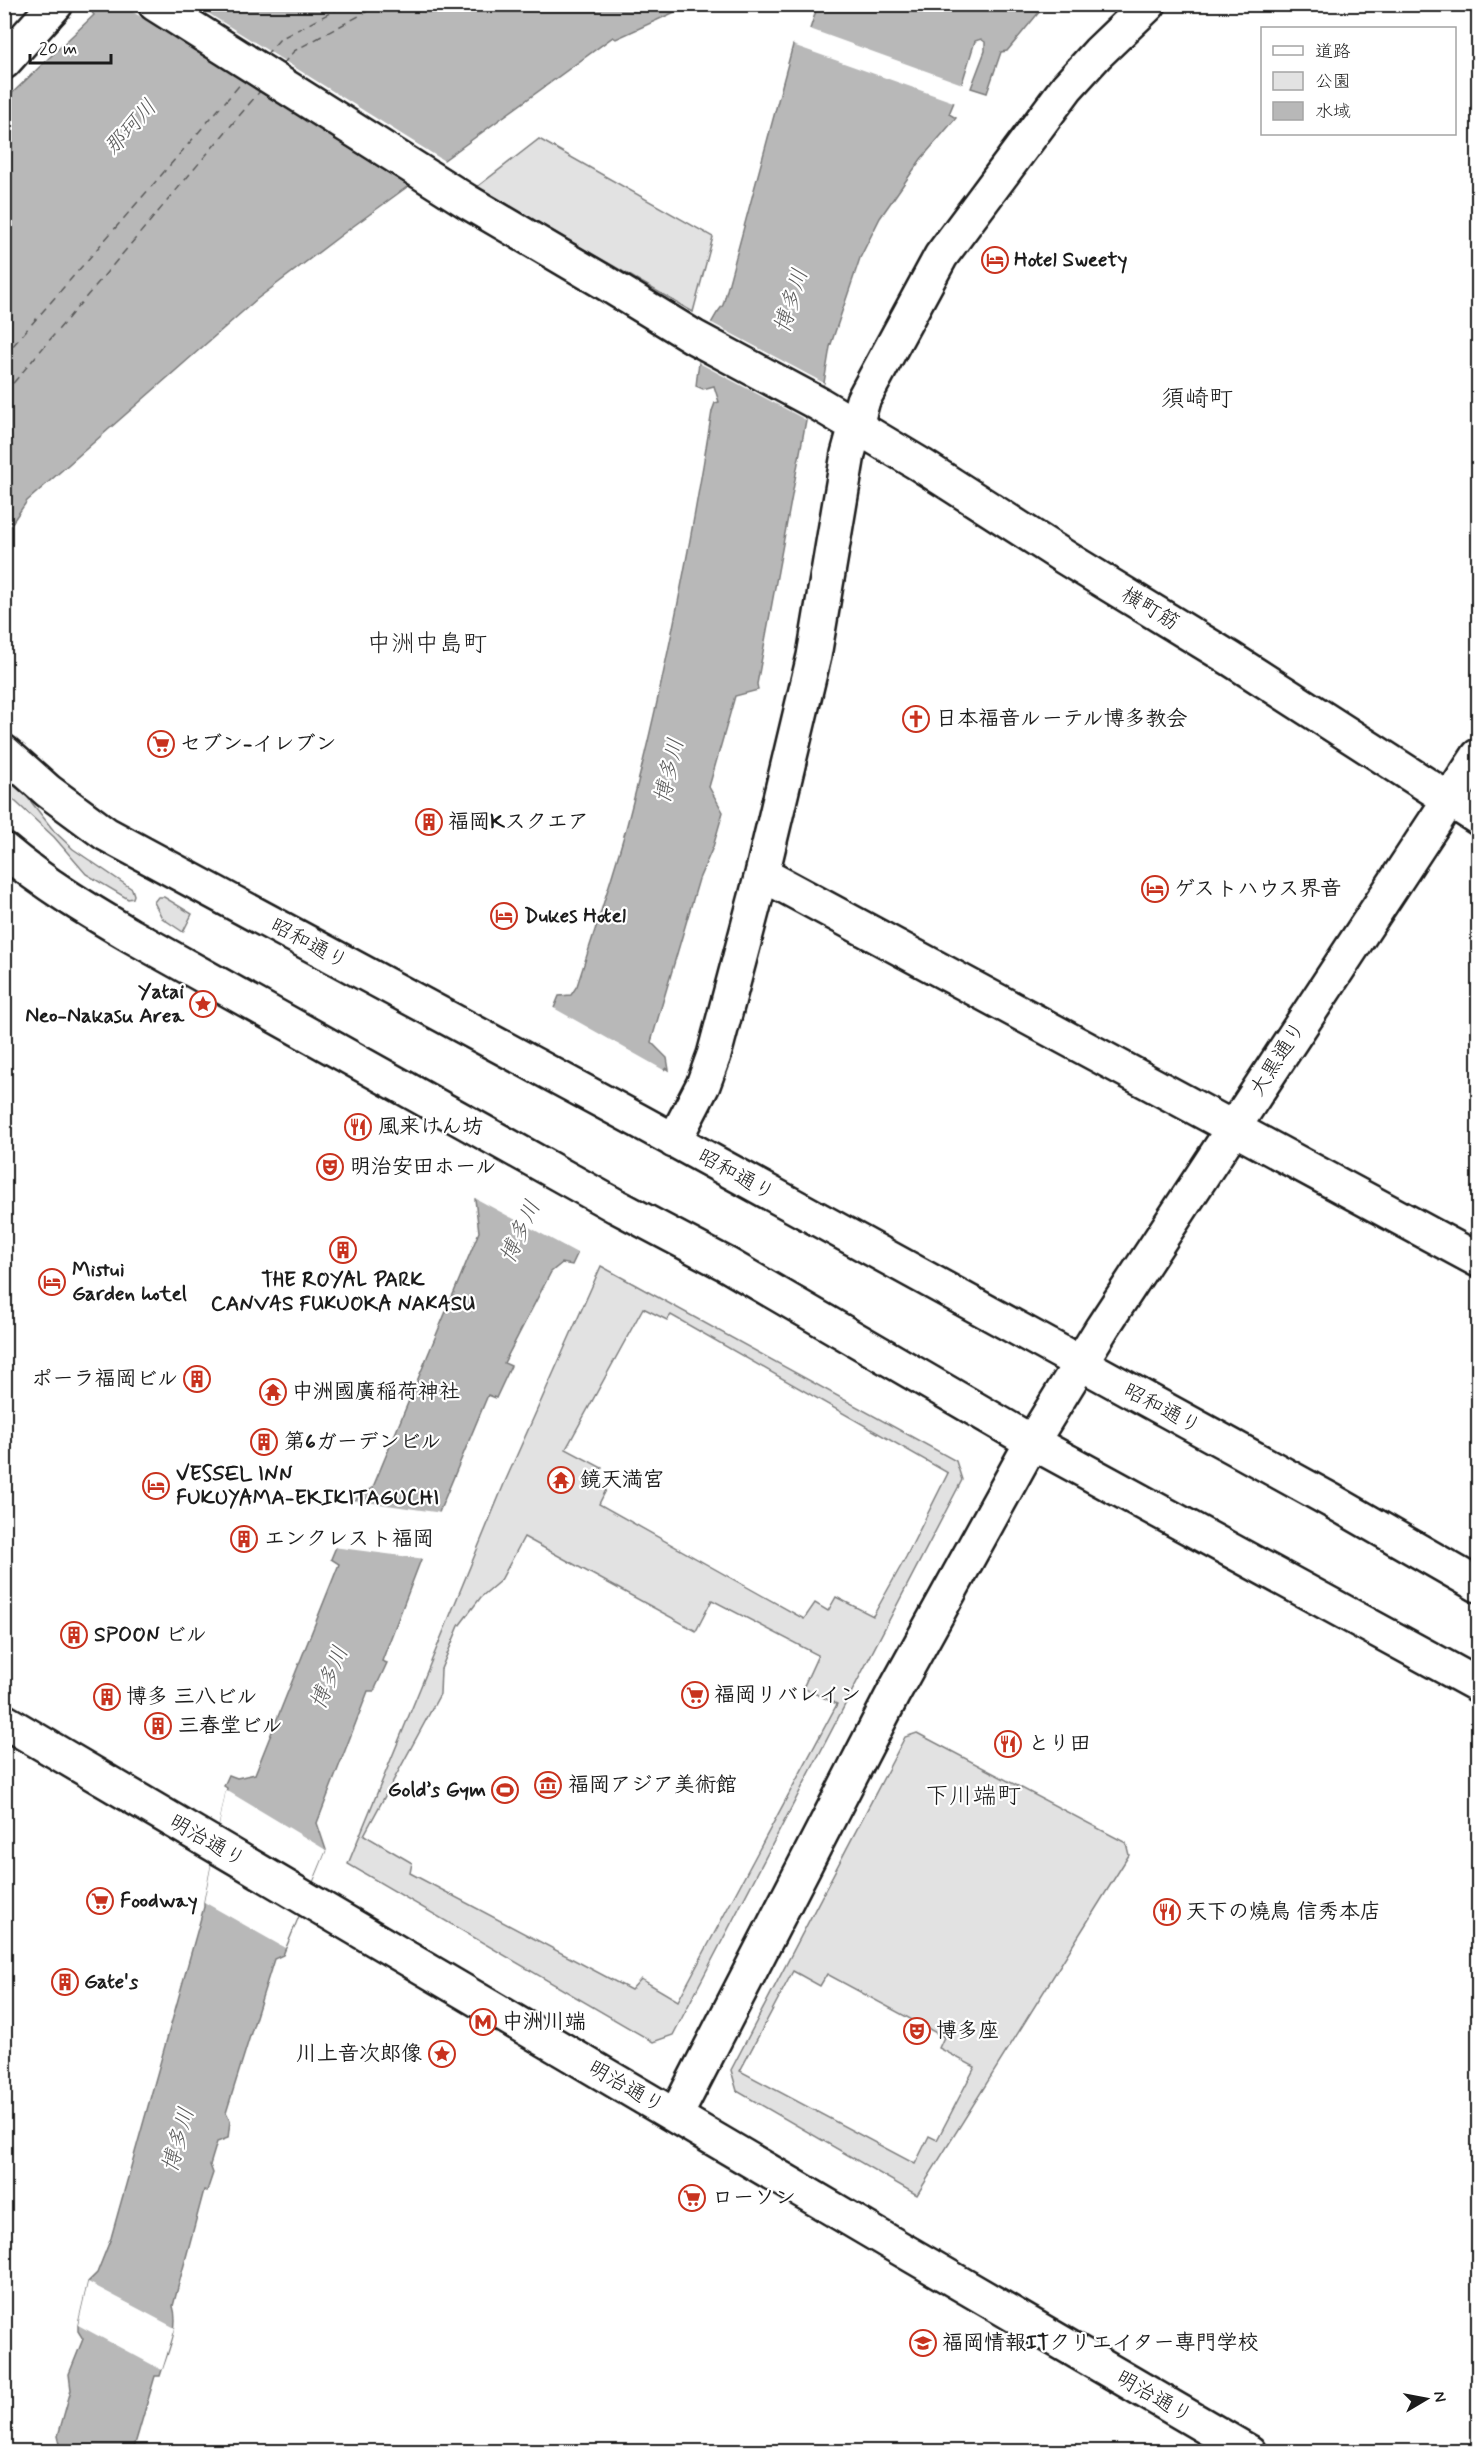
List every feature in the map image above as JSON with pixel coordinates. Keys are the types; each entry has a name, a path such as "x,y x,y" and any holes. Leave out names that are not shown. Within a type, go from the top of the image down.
{"street":[{"path":"4,62 56,4"},
{"name":"横町筋","path":"155,4 429,176 694,337 856,426 1231,659 1479,818"},
{"path":"675,1141 703,1085 714,1055 762,874 814,656 848,454 863,400 941,256 1067,87 1098,53 1149,4"},
{"name":"昭和通り","path":"4,752 48,791 106,834 675,1141 1332,1501 1479,1585"},
{"name":"大黒通り","path":"676,2115 893,1694 1032,1442 1233,1129 1479,756"},
{"path":"4,850 70,899 132,936 726,1264 1032,1442 1479,1685"},
{"path":"762,874 1479,1260"},
{"name":"明治通り","path":"4,1721 1249,2451"}],"green space":[{"path":"539,139 713,237 693,312 477,187"},
{"path":"5,777 25,794 54,831 73,849 132,889 133,898 128,899 86,874 54,837 5,792"},
{"path":"158,897 164,897 192,914 183,932 162,918 154,902"},
{"path":"601,1266 956,1461 962,1480 673,2035 653,2042 348,1864 504,1484","holes":["643,1308 667,1320 671,1315 948,1473 906,1557 873,1616 836,1597 828,1611 815,1603 804,1619 599,1504 606,1490 593,1483 602,1468 566,1449","524,1537 696,1631 712,1600 818,1655 803,1688 837,1704 678,2001 641,1979 631,1990 410,1873 412,1863 364,1835 440,1694 441,1669 459,1626 481,1597 501,1580"]},
{"path":"917,1733 1126,1843 1129,1855 917,2195 737,2091 731,2070 905,1737","holes":["793,1971 820,1986 827,1974 944,2037 939,2048 975,2067 937,2140 929,2136 915,2164 740,2071"]}],"water":[{"name":"那珂川","path":"93,4 690,5 616,39 613,37 257,299 27,501 5,533 5,100 94,15 89,8"},
{"name":"博多川","path":"818,5 1045,5 1007,51 1001,52 987,93 971,88 985,51 985,42 981,39 975,41 962,83 949,114 956,118 921,159 880,218 860,258 830,347 824,383 806,420 757,684 758,690 735,696 709,787 723,812 713,847 699,879 651,1042 667,1058 669,1070 666,1068 664,1070 572,1265 562,1263 551,1272 504,1363 511,1366 496,1398 488,1395 440,1510 382,1661 387,1663 374,1691 368,1691 317,1823 326,1850 283,1955 274,1959 226,2113 230,2121 228,2138 217,2142 210,2165 213,2173 207,2191 204,2190 173,2306 175,2323 172,2341 160,2376 155,2376 133,2451 54,2452 55,2449 61,2448 58,2436 71,2390 69,2374 83,2339 78,2331 78,2325 88,2282 97,2273 111,2238 204,1907 227,1788 224,1786 229,1775 237,1778 255,1774 339,1564 331,1559 356,1499 373,1487 479,1232 475,1199 559,996 571,995 577,986 609,886 627,825 664,671 712,411 715,403 719,402 714,386 703,389 696,386 701,353 711,323 723,305 793,45 810,29"}],"pier":[{"path":"122,5 195,5 446,162 410,188"},
{"path":"807,28 965,85 956,103 793,45 794,40"},
{"path":"710,322 824,383 806,420 699,363"},
{"path":"552,1007 669,1073 667,1072 579,1254 473,1197"},
{"path":"352,1500 442,1513 425,1559 333,1547"},
{"path":"226,1790 326,1850 285,1948 204,1902"},
{"path":"88,2282 175,2328 162,2370 78,2325"}],"ferry route":[{"path":"265,56 280,39 347,4"},
{"path":"282,65 294,51 381,4"},
{"path":"4,356 244,80"},
{"path":"4,394 261,90"}],"place":[{"name":"Hotel Sweety","path":"995,260"},
{"name":"日本福音ルーテル博多教会","path":"916,719"},
{"name":"セブン-イレブン","path":"161,744"},
{"name":"福岡Kスクエア","path":"429,822"},
{"name":"ゲストハウス界音","path":"1155,889"},
{"name":"Dukes Hotel","path":"504,916"},
{"name":"Yatai Neo-Nakasu Area","path":"203,1004"},
{"name":"風来けん坊","path":"358,1127"},
{"name":"明治安田ホール","path":"330,1167"},
{"name":"THE ROYAL PARK CANVAS FUKUOKA NAKASU","path":"343,1250"},
{"name":"Mistui Garden hotel","path":"52,1282"},
{"name":"ポーラ福岡ビル","path":"197,1379"},
{"name":"中洲國廣稲荷神社","path":"273,1392"},
{"name":"第6ガーデンビル","path":"264,1442"},
{"name":"鏡天満宮","path":"561,1480"},
{"name":"VESSEL INN FUKUYAMA-EKIKITAGUCHI","path":"156,1486"},
{"name":"エンクレスト福岡","path":"244,1539"},
{"name":"SPOON ビル","path":"74,1635"},
{"name":"福岡リバレイン","path":"695,1695"},
{"name":"博多 三八ビル","path":"107,1697"},
{"name":"三春堂ビル","path":"158,1726"},
{"name":"とり田","path":"1008,1744"},
{"name":"福岡アジア美術館","path":"548,1785"},
{"name":"Gold’s Gym","path":"505,1790"},
{"name":"Foodway","path":"100,1901"},
{"name":"天下の燒鳥 信秀本店","path":"1167,1912"},
{"name":"Gate's","path":"65,1982"},
{"name":"中洲川端","path":"483,2022"},
{"name":"博多座","path":"917,2031"},
{"name":"川上音次郎像","path":"442,2054"},
{"name":"ローソン","path":"692,2198"},
{"name":"福岡情報ITクリエイター専門学校","path":"923,2343"}],"district":[{"name":"須崎町","path":"1197,399"},
{"name":"中洲中島町","path":"427,644"},
{"name":"下川端町","path":"973,1796"}]}
